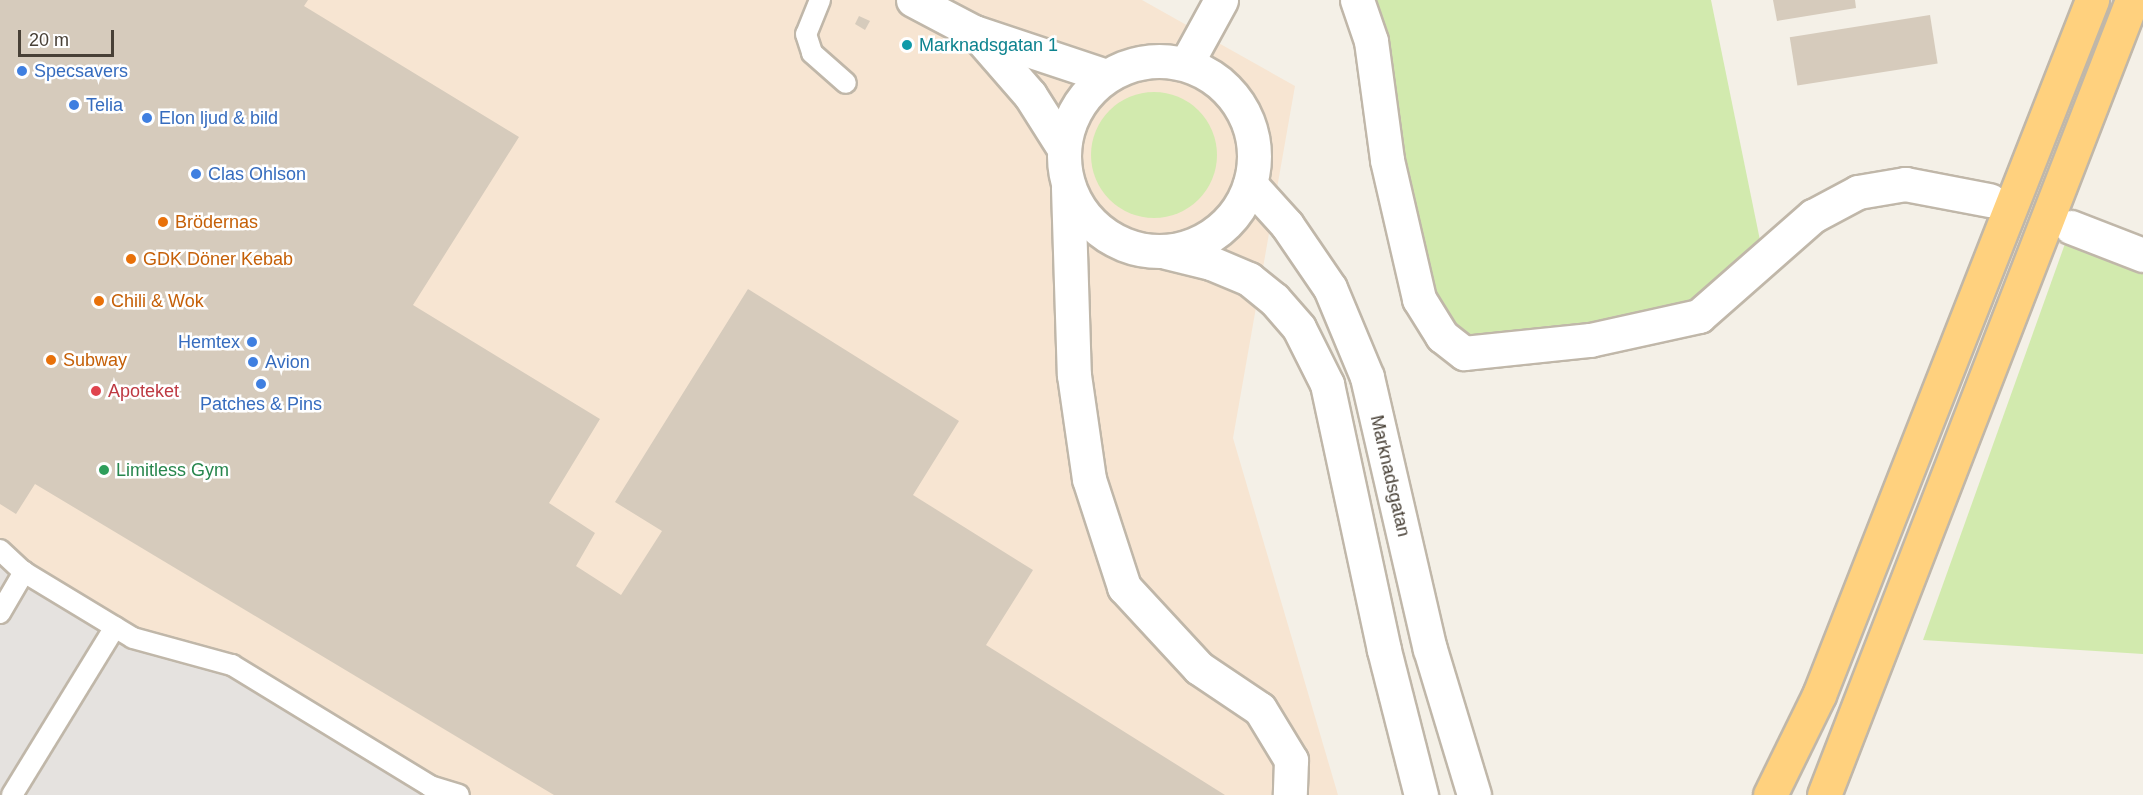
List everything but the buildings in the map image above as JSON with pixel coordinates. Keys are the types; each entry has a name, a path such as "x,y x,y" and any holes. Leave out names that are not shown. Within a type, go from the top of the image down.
{"highway":[{"path":"1770,795 1819,695 2092,0"},
{"path":"1824,795 2132,0"}],"street":[{"path":"913,0 974,32 1106,76"},
{"path":"1186,64 1221,0"},
{"path":"1357,0 1371,41 1387,160 1419,299 1442,336 1464,353 1590,340 1699,316 1805,223 1858,192 1905,184 1989,200"},
{"path":"974,32 1030,94 1063,147"},
{"path":"1166,252 1194,245 1219,231 1238,210 1250,184 1254,154 1249,124 1235,98 1212,77 1186,64 1149,62 1106,76 1085,95 1070,119 1063,147 1068,188 1074,375 1089,479 1124,587 1199,668 1260,709 1291,760 1290,795"},
{"name":"Marknadsgatan","path":"1250,184 1287,225 1330,288 1367,377 1430,648 1474,795"},
{"path":"1068,188 1081,212 1100,232 1124,246 1211,262 1249,279 1274,299 1299,328 1327,384 1384,650 1421,795"},
{"path":"2071,227 2143,255"}],"lane":[{"path":"820,0 806,33 812,53 846,83"},
{"path":"0,550 24,572 133,638 232,665 430,786 459,795"},
{"path":"0,613 24,572"},
{"path":"12,795 115,627"}],"shaded area":[{"path":"0,0 1142,0 1295,86 1233,438 1338,795 0,795"},
{"path":"0,550 65,597 198,654 448,795 0,795"}],"green space":[{"path":"1357,0 1711,0 1763,255 1736,284 1590,340 1442,336"},
{"path":"1154,92 1178,97 1198,111 1212,131 1217,155 1212,179 1198,199 1178,213 1154,218 1130,213 1110,199 1096,179 1091,155 1096,131 1110,111 1130,97"},
{"path":"2071,227 2143,255 2143,654 1923,640"}],"place":[{"name":"Marknadsgatan 1","path":"907,45"},
{"name":"Specsavers","path":"22,71"},
{"name":"Telia","path":"74,105"},
{"name":"Elon ljud & bild","path":"147,118"},
{"name":"Clas Ohlson","path":"196,174"},
{"name":"Brödernas","path":"163,222"},
{"name":"GDK Döner Kebab","path":"131,259"},
{"name":"Chili & Wok","path":"99,301"},
{"name":"Hemtex","path":"252,342"},
{"name":"Subway","path":"51,360"},
{"name":"Avion","path":"253,362"},
{"name":"Patches & Pins","path":"261,384"},
{"name":"Apoteket","path":"96,391"},
{"name":"Limitless Gym","path":"104,470"}]}
